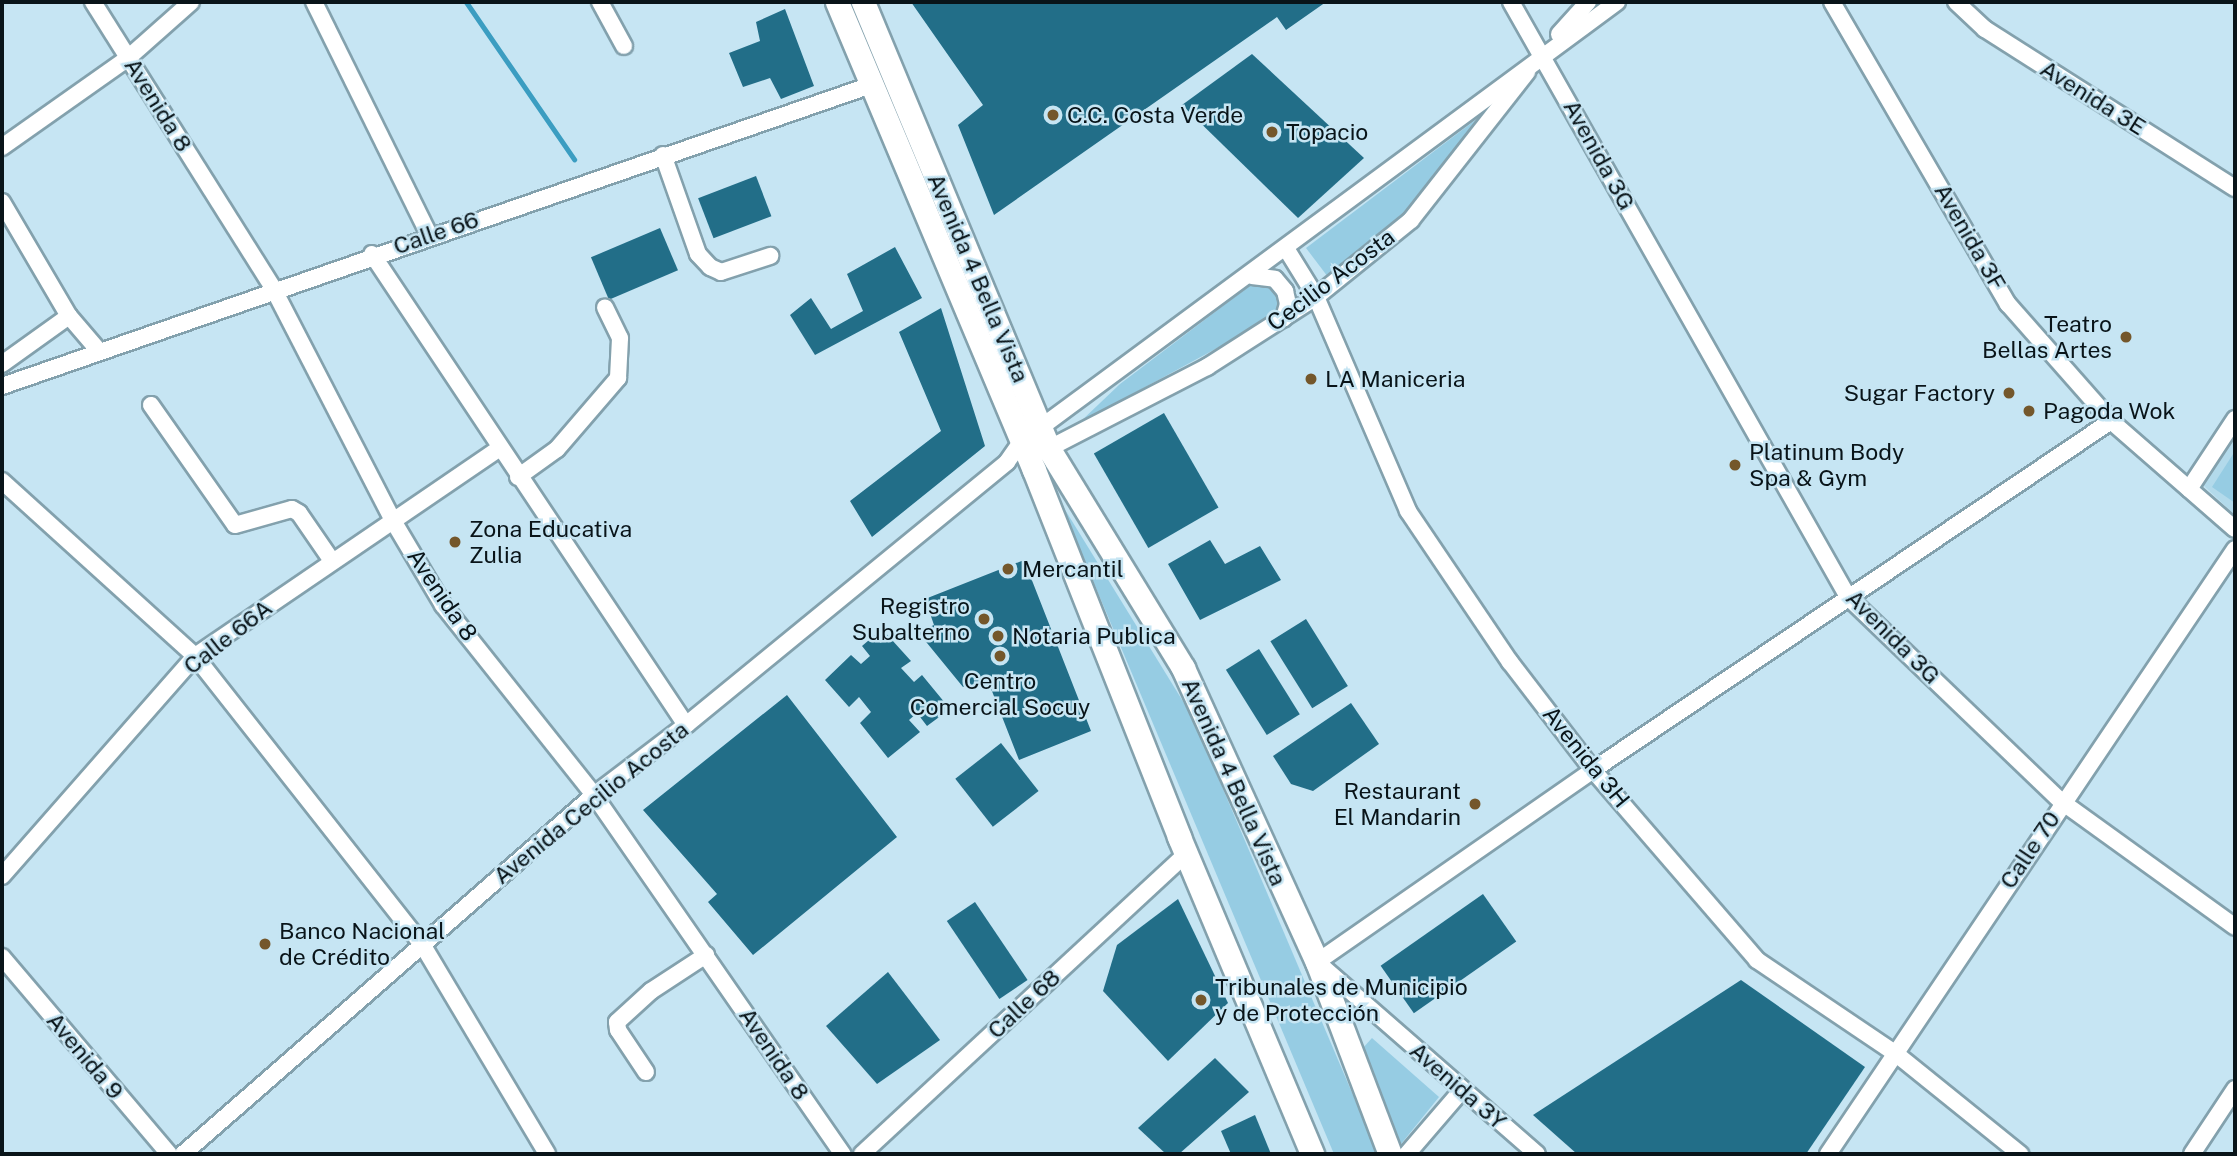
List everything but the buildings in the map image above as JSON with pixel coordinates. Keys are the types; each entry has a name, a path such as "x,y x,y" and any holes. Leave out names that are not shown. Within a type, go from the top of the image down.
{"street":[{"name":"Avenida 8","path":"93,2 273,288 392,519 443,605 594,795 843,1154"},
{"path":"2,147 128,58 191,2"},
{"path":"314,2 429,235"},
{"path":"600,2 624,46"},
{"name":"Avenida 4 Bella Vista","path":"837,2 1029,448 1183,668 1317,962 1390,1154"},
{"name":"Avenida 4 Bella Vista","path":"863,2 1029,448 1186,854 1312,1154"},
{"name":"Avenida 3G","path":"1511,2 1848,597 2062,802 2235,927"},
{"path":"1541,54 1588,2"},
{"name":"Cecilio Acosta","path":"1029,448 1541,54 1617,2"},
{"name":"Avenida 3F","path":"1832,2 2008,303 2111,421 2235,529"},
{"name":"Avenida 3E","path":"1956,2 1985,29 2235,188"},
{"name":"Cecilio Acosta","path":"1029,448 1207,367 1316,297 1411,220 1541,54"},
{"name":"Calle 66","path":"2,386 273,288 871,85"},
{"path":"663,155 698,254 710,267 721,272 770,256"},
{"path":"2,202 69,316 99,351"},
{"name":"Avenida 3H","path":"1287,250 1316,297 1408,511 1510,662 1593,770 1757,960 1895,1053 2020,1154"},
{"path":"372,254 499,449 686,725"},
{"path":"1252,276 1275,279 1285,291 1288,304 1284,318"},
{"path":"518,477 557,449 618,378 620,338 605,307"},
{"path":"2,364 69,316"},
{"path":"151,405 235,526 292,509 299,513 332,561"},
{"path":"2189,489 2235,419"},
{"path":"1317,962 1593,770 2111,421"},
{"name":"Avenida Cecilio Acosta","path":"183,1154 594,795 686,725 1029,448"},
{"name":"Calle 66A","path":"2,876 195,656 392,519 499,449"},
{"path":"2,481 195,656 422,944 547,1154"},
{"name":"Calle 70","path":"1828,1154 2062,802 2235,549"},
{"name":"Calle 68","path":"862,1154 1186,854"},
{"path":"646,1072 618,1030 617,1022 651,991 706,955"},
{"name":"Avenida 9","path":"2,957 169,1154"},
{"name":"Avenida 3Y","path":"1317,962 1537,1154"},
{"path":"2192,1154 2235,1088"},
{"path":"1407,1154 1462,1090"}],"shaded area":[{"path":"1486,112 1406,214 1328,277 1306,248"},
{"path":"1252,284 1273,286 1280,297 1278,315 1079,423 1120,384"},
{"path":"2235,435 2235,515 2203,485"},
{"path":"2235,451 2235,503 2212,487"},
{"path":"1059,500 1192,716 1378,1154 1334,1154"},
{"path":"1372,1038 1439,1097 1401,1144 1362,1049"}],"waterway":[{"path":"466,2 574,159"}],"place":[{"name":"C.C. Costa Verde","path":"1053,115"},
{"name":"Topacio","path":"1272,132"},
{"name":"Teatro Bellas Artes","path":"2126,337"},
{"name":"LA Maniceria","path":"1311,379"},
{"name":"Sugar Factory","path":"2009,393"},
{"name":"Pagoda Wok","path":"2029,411"},
{"name":"Platinum Body Spa & Gym","path":"1735,465"},
{"name":"Zona Educativa Zulia","path":"455,542"},
{"name":"Mercantil","path":"1008,569"},
{"name":"Registro Subalterno","path":"984,619"},
{"name":"Notaria Publica","path":"998,636"},
{"name":"Centro Comercial Socuy","path":"1000,656"},
{"name":"Restaurant El Mandarin","path":"1475,804"},
{"name":"Banco Nacional de Crédito","path":"265,944"},
{"name":"Tribunales de Municipio y de Protección","path":"1201,1000"}]}
